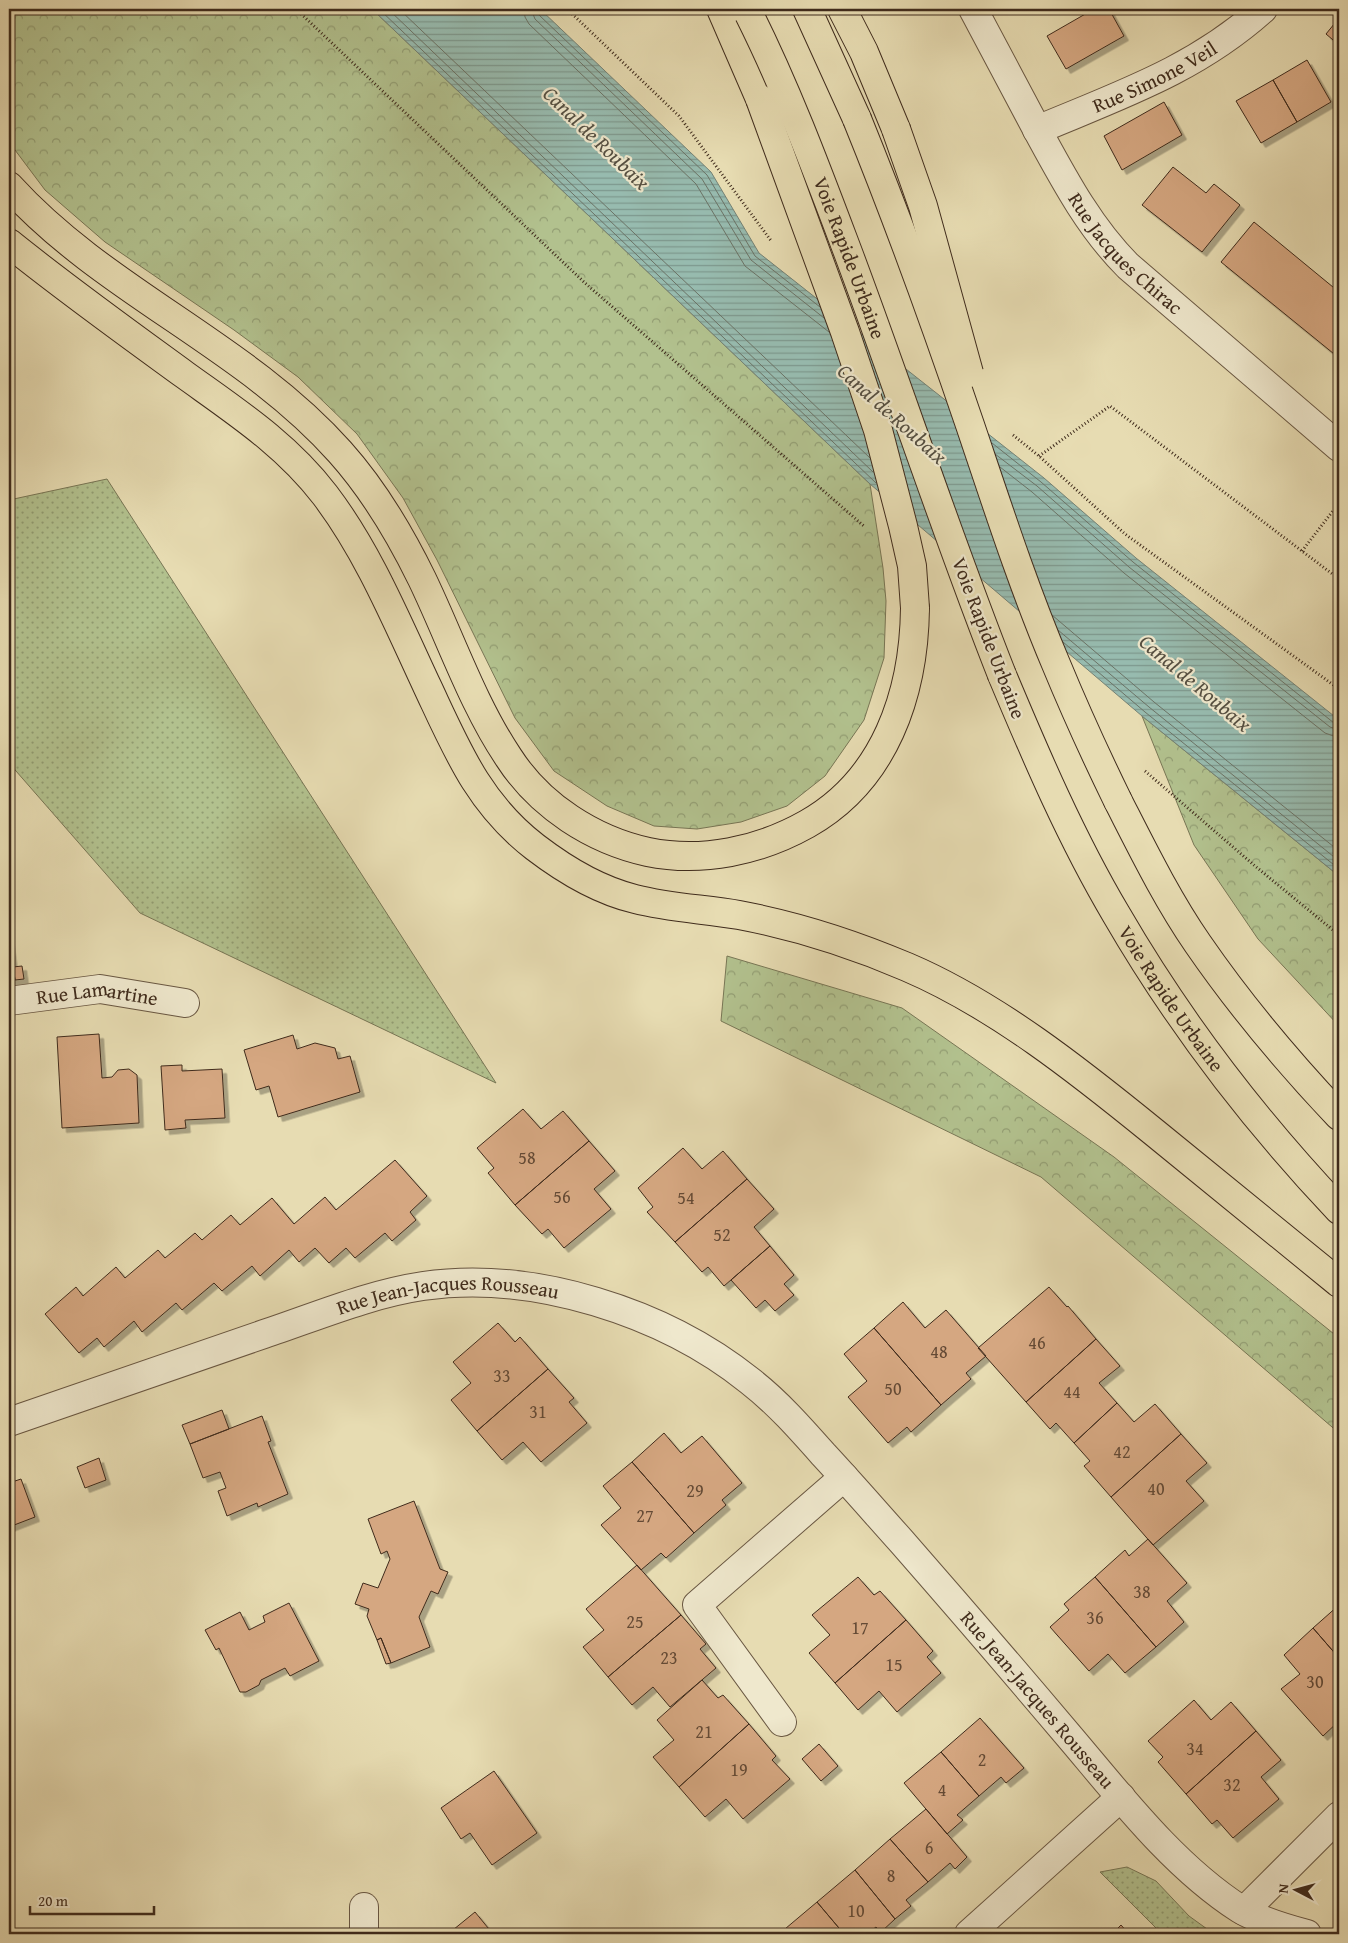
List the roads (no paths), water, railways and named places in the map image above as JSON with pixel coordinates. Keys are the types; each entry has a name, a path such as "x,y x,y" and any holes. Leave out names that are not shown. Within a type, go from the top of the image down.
{"highway":[{"path":"9,186 30,209 72,246 271,387 340,452 368,486 397,530 422,578 490,725 510,760 536,791 565,816 595,834 630,848 668,856 704,856 747,850 788,835 825,814 851,790 875,761 893,727 907,684 914,637 915,608 912,566 878,430 845,332 760,99 721,9"},
{"path":"807,9 857,119 889,196 1032,603 1055,663 1087,737 1155,873 1197,943 1256,1024 1339,1116"},
{"path":"842,9 864,52 896,129 923,206 1032,603"},
{"name":"Voie Rapide Urbaine","path":"747,12 797,120 826,193 889,363 965,581 1042,770 1076,840 1115,913 1157,981 1248,1106 1298,1166 1339,1210"},
{"path":"9,243 93,308 253,422 324,493 355,540 382,589 456,749 478,788 503,819 530,843 565,869 597,886 614,892 649,902 739,915 799,928 851,944 910,968 961,993 1073,1068 1339,1283"}],"street":[{"name":"Rue Jacques Chirac","path":"973,9 1037,130 1087,216 1114,251 1128,266 1339,447"},
{"name":"Rue Simone Veil","path":"1037,130 1165,76 1188,64 1238,30 1263,9"},
{"name":"Rue Lamartine","path":"9,1002 100,989 185,1003"},
{"name":"Rue Jean-Jacques Rousseau","path":"9,1422 373,1298 419,1287 451,1283 515,1285 607,1306 636,1317 696,1345 724,1362 768,1397 799,1427 965,1614 1121,1797 1184,1866 1212,1889 1244,1911 1281,1927 1307,1934"},
{"path":"782,1722 697,1605 844,1477"},
{"path":"969,1934 1121,1797"},
{"path":"1244,1911 1339,1816"},
{"path":"364,1907 364,1934"}],"water":[{"name":"Canal de Roubaix","path":"372,9 540,9 711,172 759,253 1044,478 1136,558 1339,720 1339,876 1142,716 870,484"}]}
